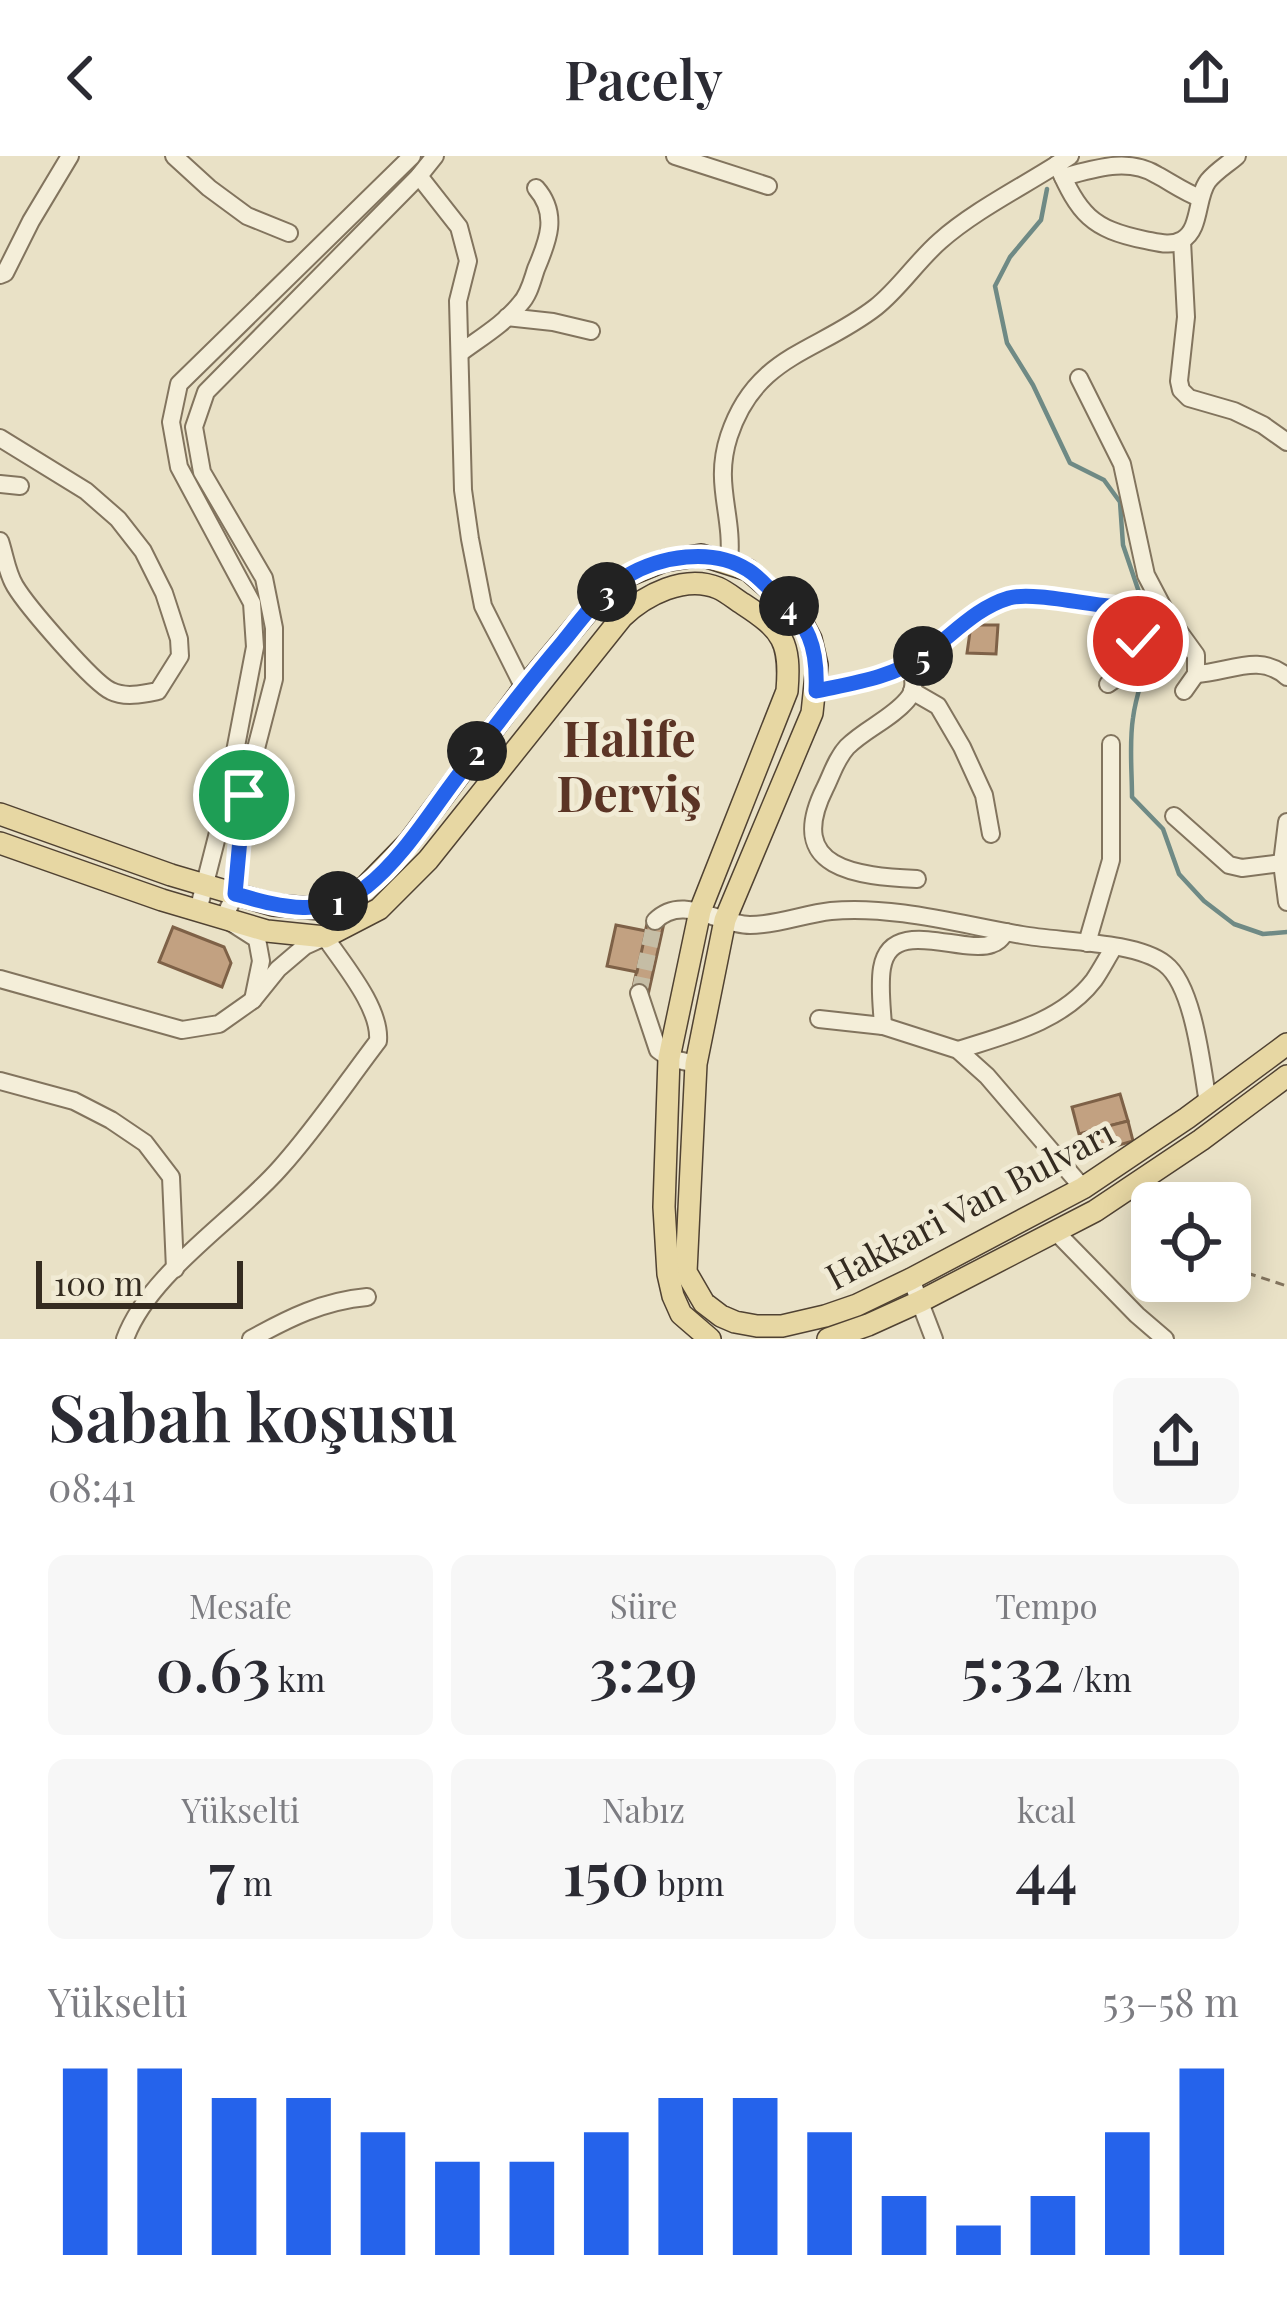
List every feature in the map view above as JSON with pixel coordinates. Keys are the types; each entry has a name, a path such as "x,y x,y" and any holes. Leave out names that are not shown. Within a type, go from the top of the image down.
{"main road":[{"path":"0,814 235,894 273,905 321,909 365,887 409,842 524,688 599,598 626,577 664,561 701,555 748,570 797,614 811,639 817,665 812,713 724,920 696,1064 686,1272 704,1303 721,1316"},
{"path":"0,843 267,931 325,937 379,909 428,860 640,600 693,584 716,587 770,621 790,661 787,691 700,911 669,1058 664,1207 668,1274 681,1314 709,1339"},
{"name":"Hakkari Van Bulvarı","path":"721,1316 757,1326 782,1326 857,1305 1083,1188 1287,1044"},
{"name":"Hakkari Van Bulvarı","path":"828,1339 921,1301 1056,1232 1201,1140 1287,1076"}],"street":[{"path":"0,275 70,156"},
{"path":"174,156 247,216 289,233"},
{"path":"198,911 224,809 255,646 252,603 179,467 171,422 179,384 412,156"},
{"path":"253,1000 261,961 257,939 224,918 235,894 244,795 274,679 274,628 264,578 202,472 194,427 206,392 435,156"},
{"path":"675,156 768,185"},
{"path":"1063,166 1078,204 1100,226 1115,234 1167,244 1182,241 1190,233 1211,177 1237,156"},
{"path":"729,562 731,537 721,471 730,434 763,376 877,306 943,238 1063,166 1132,166 1200,198"},
{"path":"419,176 460,227 467,261 458,302 470,539 483,606 524,688"},
{"path":"460,353 524,301 547,245 550,213 536,188"},
{"path":"1182,241 1186,316 1181,390 1189,398 1251,419 1287,442"},
{"path":"507,317 591,332"},
{"path":"1079,378 1122,464 1146,575 1137,651 1125,673 1108,684"},
{"path":"0,438 86,491 118,519 143,551 179,639 180,656 158,691 113,693 100,684 12,582 0,541"},
{"path":"0,484 20,487"},
{"path":"816,691 876,678 910,664 969,619 1011,598 1031,597 1112,608 1144,605 1196,655 1196,674 1184,691"},
{"path":"1196,674 1256,663 1287,676"},
{"path":"910,664 912,691 841,754 818,802 812,832 823,854 842,868 864,876 917,879"},
{"path":"912,691 938,706 962,747 984,795 991,834"},
{"path":"1087,944 1111,860 1111,744"},
{"path":"1174,816 1228,865 1242,868 1282,862"},
{"path":"1287,821 1282,862 1287,902"},
{"path":"655,921 668,911 700,911 741,925 831,911 880,912 1114,946 1160,960 1177,977 1195,1027 1208,1102"},
{"path":"883,1026 882,967 890,950 908,940 984,946 997,943 1006,932"},
{"path":"0,979 182,1030 219,1024 253,1000 305,946 325,937 379,1026 378,1041 280,1168 175,1269 132,1319 125,1339"},
{"path":"958,1050 1064,1010 1093,981 1114,946"},
{"path":"639,993 658,1050 669,1058 696,1064"},
{"path":"819,1019 883,1026 958,1050 987,1076 1083,1188"},
{"path":"0,1081 74,1101 145,1143 171,1177 175,1269"},
{"path":"1056,1232 1165,1339"},
{"path":"911,1279 934,1339"},
{"path":"251,1339 308,1309 367,1297"},
{"path":"709,1339 721,1316"}],"path":[{"path":"1251,1274 1287,1286"}],"building":[{"path":"971,625 998,625 996,654 967,653"},
{"path":"648,919 664,923 648,995 632,992"},
{"path":"616,925 646,931 637,972 607,966"},
{"path":"173,927 224,947 231,963 222,987 159,962"},
{"path":"1120,1094 1128,1121 1079,1134 1072,1107"},
{"path":"1128,1121 1133,1141 1102,1150 1096,1129"}],"waterway":[{"path":"1047,189 1041,220 1010,257 995,286 1007,343 1070,463 1104,480 1120,502 1123,545 1142,601"},
{"path":"1145,612 1149,641 1132,728 1132,797 1163,829 1179,874 1204,901 1234,924 1263,934 1287,932"}],"tunnel":[{"path":"639,993 655,921"}],"district":[{"name":"Halife Derviş","path":"629,764"}],"route":[{"path":"244,795 235,894 273,905 321,909 365,887 409,842 524,688 599,598 626,577 664,561 701,555 748,570 797,614 811,639 816,691 893,673 982,611 1021,596 1132,608 1138,641"}]}
